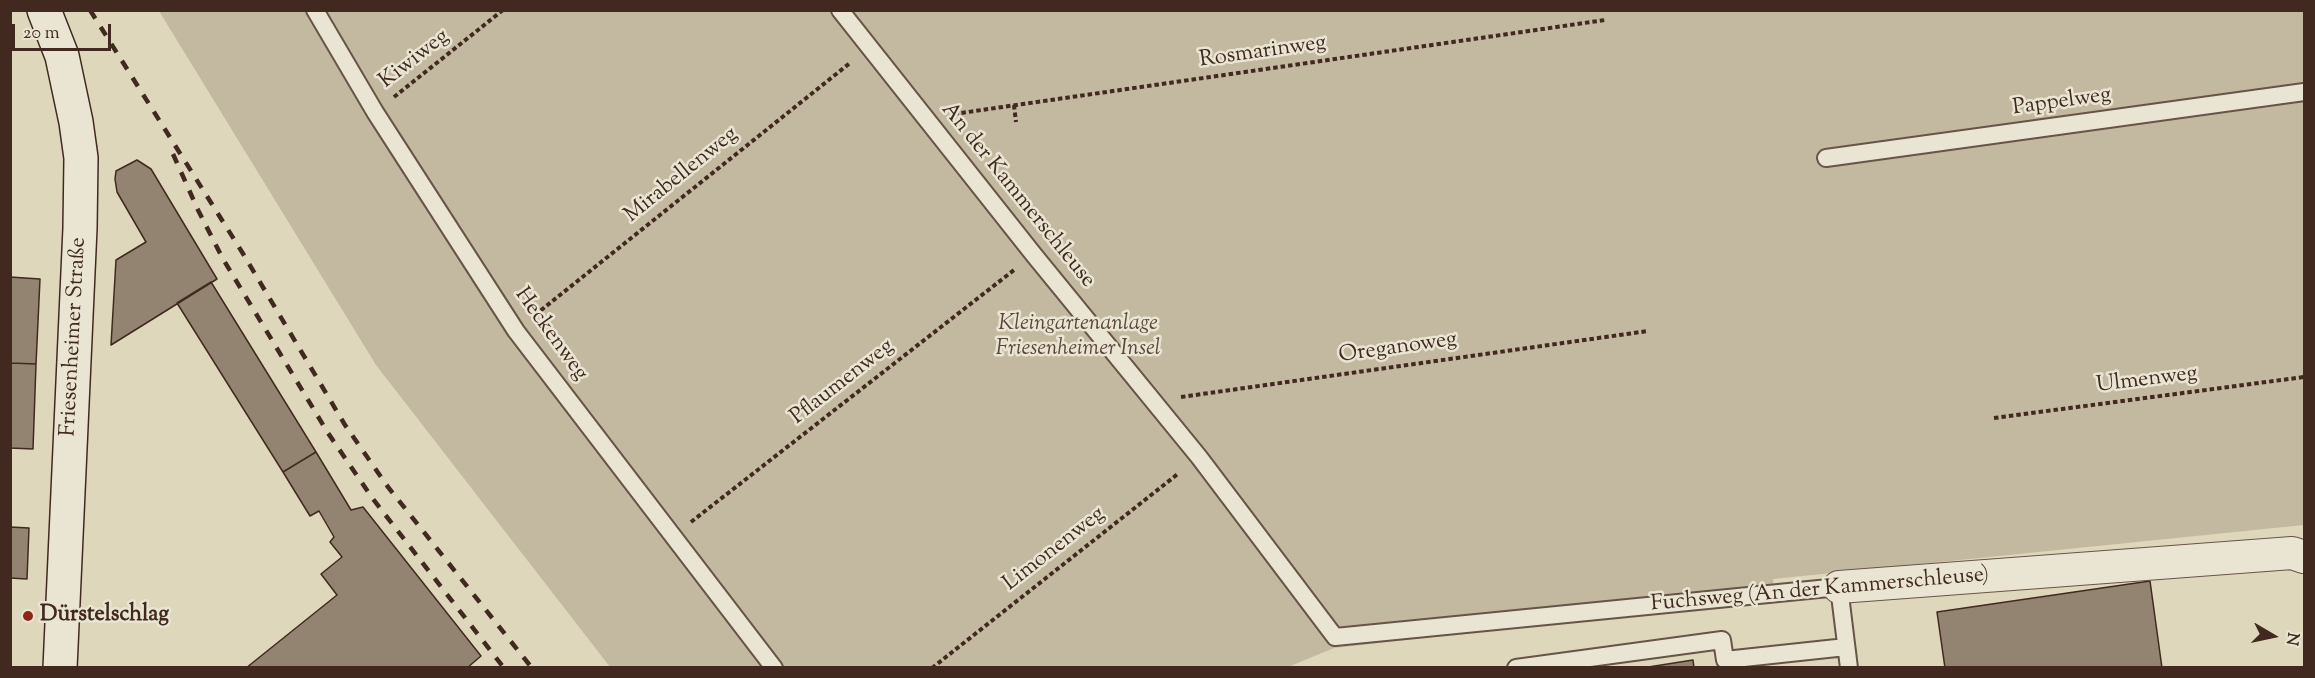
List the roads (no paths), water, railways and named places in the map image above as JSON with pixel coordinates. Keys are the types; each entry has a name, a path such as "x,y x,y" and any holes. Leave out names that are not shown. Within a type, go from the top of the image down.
{"street":[{"name":"Friesenheimer Straße","path":"44,10 62,56 81,158 60,668"},
{"name":"Fuchsweg (An der Kammerschleuse)","path":"1839,587 2292,553 2304,557"}],"lane":[{"name":"Heckenweg","path":"315,10 375,112 516,331 774,668"},
{"name":"An der Kammerschleuse","path":"840,10 1154,402 1335,637"},
{"name":"Pappelweg","path":"1826,158 2304,92"},
{"name":"Fuchsweg (An der Kammerschleuse)","path":"1335,637 1839,587"},
{"path":"1839,587 1849,668"},
{"path":"1516,668 1722,640 1725,660 1751,662 1846,647"}],"railway":[{"path":"90,10 242,252 345,425 388,487 532,668"},
{"path":"173,154 223,259 328,433 373,499 504,668"}],"place":[{"name":"Dürstelschlag","path":"28,616"}],"park label":[{"name":"Kleingartenanlage Friesenheimer Insel","path":"1078,338"}]}
